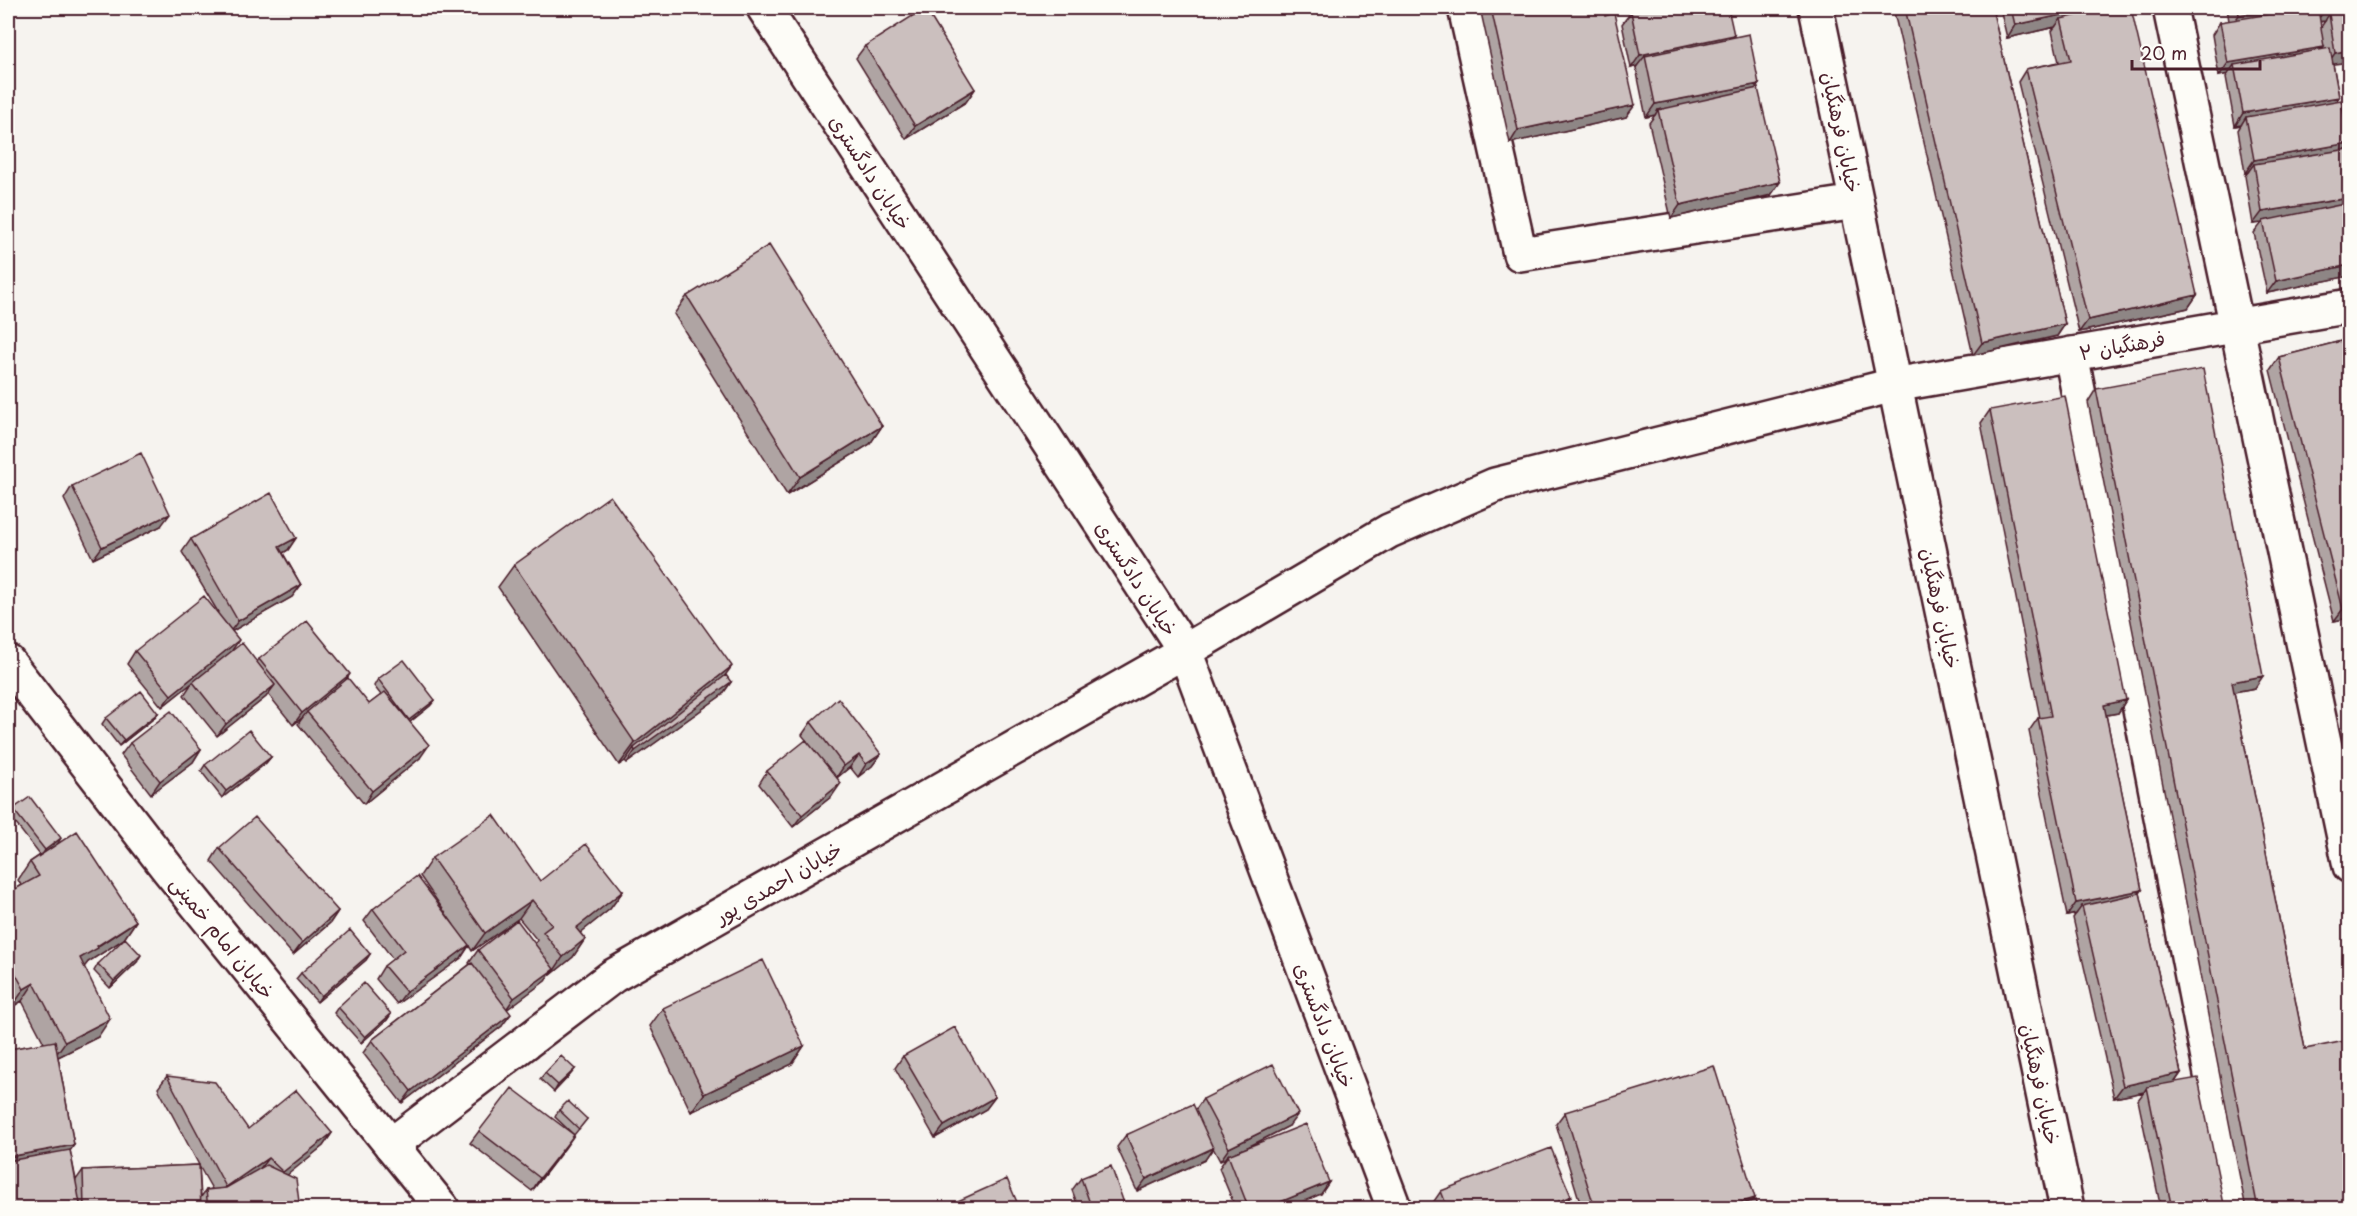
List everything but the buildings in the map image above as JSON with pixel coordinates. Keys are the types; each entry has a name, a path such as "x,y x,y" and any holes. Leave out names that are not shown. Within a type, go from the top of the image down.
{"street":[{"name":"خیابان دادگستری","path":"764,8 1185,651 1394,1209"},
{"path":"1465,8 1520,254 1856,202"},
{"name":"خیابان فرهنگیان","path":"1816,8 2067,1209"},
{"path":"2170,8 2349,866"},
{"name":"فرهنگیان ۲","path":"1185,651 1389,531 1495,485 1894,385 2349,306"},
{"path":"2071,354 2237,1209"},
{"name":"خیابان احمدی پور","path":"391,1145 613,976 1185,651"},
{"name":"خیابان امام خمینی","path":"8,662 168,869 442,1209"}]}
